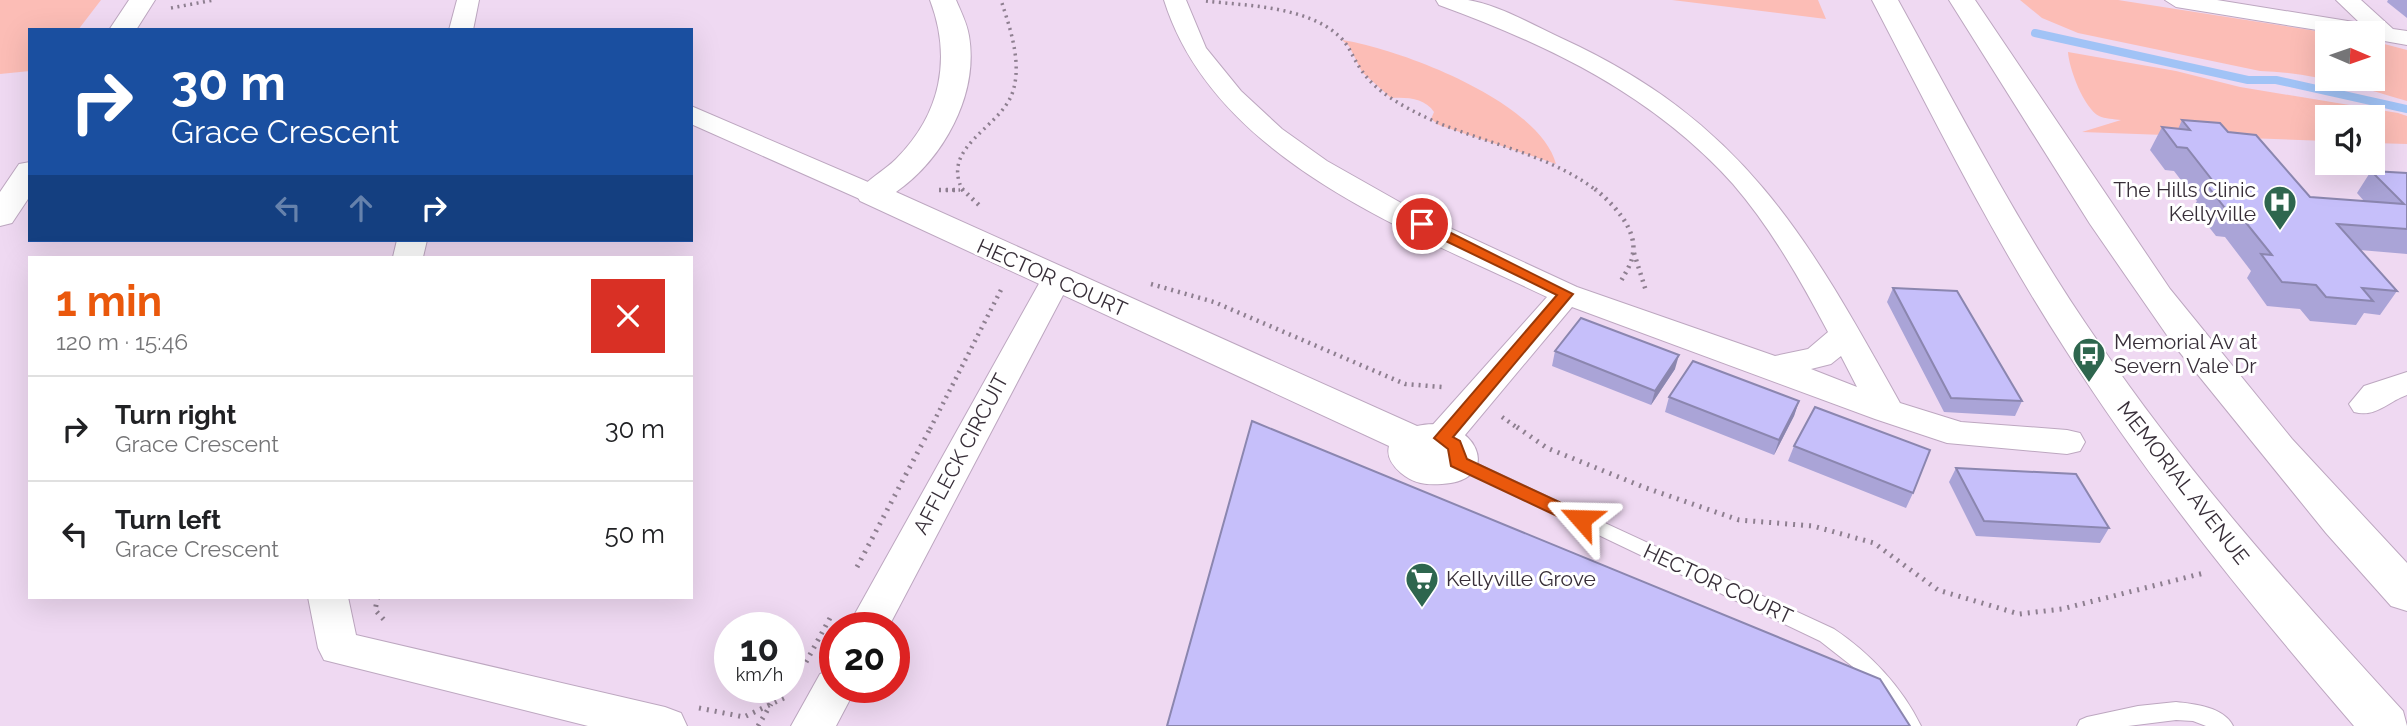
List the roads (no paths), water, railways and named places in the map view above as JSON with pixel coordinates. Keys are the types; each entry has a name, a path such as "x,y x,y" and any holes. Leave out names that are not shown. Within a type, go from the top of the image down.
{"main road":[{"path":"872,194 897,179 913,163 939,124 953,84 956,42 943,0"},
{"name":"MEMORIAL AVENUE","path":"1885,0 2019,246 2084,351 2192,498 2385,726"},
{"path":"1962,0 2163,305 2248,413 2407,593"},
{"path":"124,28 153,5"},
{"path":"0,216 28,173"},
{"name":"HECTOR COURT","path":"872,194 1431,458"}],"street":[{"path":"461,28 468,0"},
{"path":"1175,0 1196,52 1223,87 1257,122 1294,151 1385,206 1566,294 1773,367 1887,411 1960,434 2067,442"},
{"path":"1447,0 1505,20 1570,50 1633,87 1698,132 1744,180 1788,238 1887,411"},
{"path":"2176,0 2315,21"},
{"path":"2347,0 2371,21"},
{"path":"2385,32 2407,38"},
{"name":"HECTOR COURT","path":"693,115 872,194"},
{"name":"AFFLECK CIRCUIT","path":"876,612 1056,280"},
{"path":"1431,458 1474,398 1566,294"},
{"path":"1773,367 1819,357 1845,335"},
{"path":"2366,404 2382,390 2407,383"},
{"path":"328,599 339,648 678,716"},
{"path":"801,711 818,679"}],"lane":[{"name":"HECTOR COURT","path":"1431,458 1827,635 1855,651 1885,686 1911,726"},
{"path":"2087,726 2184,711 2213,717 2223,726"}],"waterway":[{"path":"2035,33 2248,80 2276,80 2407,109"}],"place":[{"name":"The Hills Clinic Kellyville","path":"2280,232"},
{"name":"Memorial Av at Severn Vale Dr","path":"2089,384"},
{"name":"Kellyville Grove","path":"1422,609"}]}
